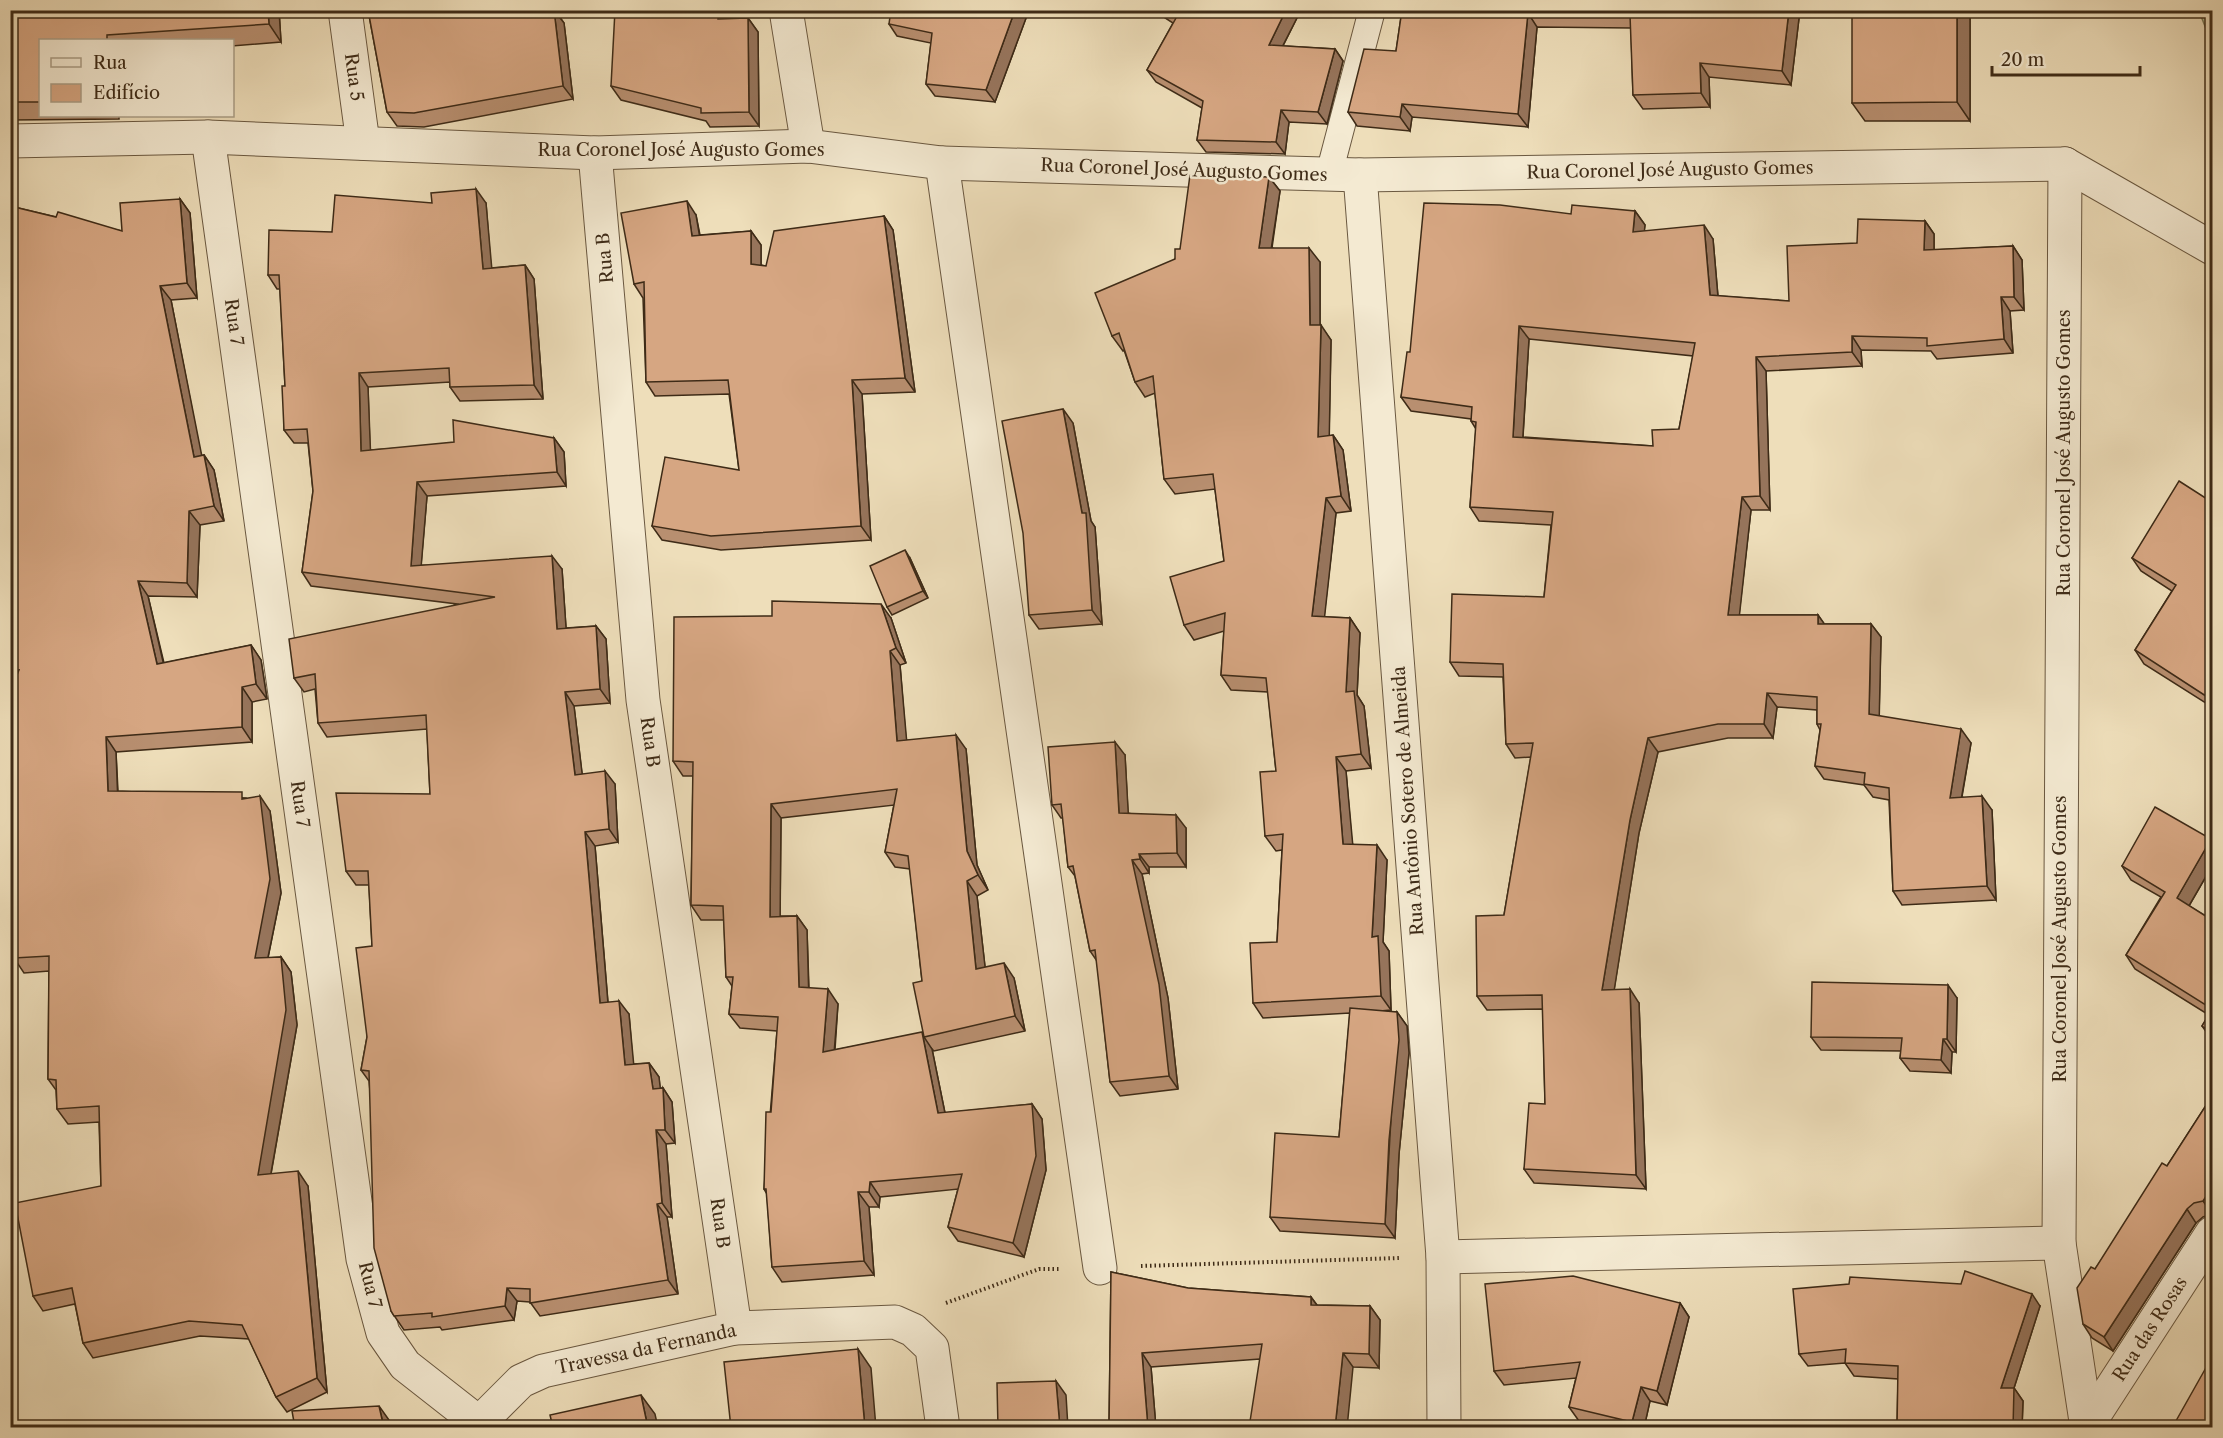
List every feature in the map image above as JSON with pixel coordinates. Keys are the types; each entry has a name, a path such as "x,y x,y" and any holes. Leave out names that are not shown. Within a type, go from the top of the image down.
{"street":[{"name":"Rua 5","path":"345,10 363,143"},
{"path":"786,10 808,146"},
{"name":"Rua Coronel José Augusto Gomes","path":"10,141 208,137 596,153 808,146 942,163 1344,174 2066,164 2058,1243 2087,1427"},
{"name":"Rua 7","path":"208,137 363,1259 383,1333 405,1365 479,1425"},
{"name":"Rua B","path":"596,153 643,700 735,1328"},
{"path":"942,163 1100,1268"},
{"path":"2066,164 2212,248"},
{"name":"Rua Antônio Sotero de Almeida","path":"1344,174 1443,1257 1444,1428"},
{"name":"Rua das Rosas","path":"2087,1427 2212,1233"},
{"path":"1443,1257 2058,1243"},
{"path":"895,1322 914,1330 932,1348 943,1428"},
{"name":"Travessa da Fernanda","path":"479,1425 521,1381 543,1371 735,1328 895,1322"}],"lane":[{"path":"1344,174 1372,10"}],"path":[{"path":"895,1322 1039,1269 1443,1257"}],"green space":[{"path":"2199,11 2212,11 2212,44"}],"building":[{"path":"10,10 268,10 269,24 107,35 107,39 39,39 39,102 10,102"},
{"path":"368,10 554,10 563,86 414,113 387,112"},
{"path":"615,10 718,10 718,19 748,18 749,112 701,113 701,108 611,86"},
{"path":"891,10 1015,10 986,90 926,84 932,33 889,24"},
{"path":"1164,10 1286,10 1269,45 1335,49 1318,112 1281,110 1276,142 1197,140 1203,101 1147,70 1176,18"},
{"path":"1402,10 1789,10 1782,71 1700,63 1701,93 1633,95 1630,15 1528,13 1518,114 1402,104 1400,117 1348,112 1364,49 1396,51"},
{"path":"1852,10 1957,10 1957,102 1852,103"},
{"path":"1190,175 1269,177 1259,248 1309,248 1310,325 1321,325 1318,437 1333,435 1341,496 1326,498 1312,616 1350,618 1346,692 1354,691 1361,754 1336,757 1343,844 1377,845 1372,937 1378,936 1381,996 1253,1003 1250,943 1277,942 1283,834 1265,836 1260,772 1276,771 1266,678 1221,675 1225,613 1184,625 1170,577 1224,561 1213,474 1164,479 1153,376 1135,382 1119,333 1112,336 1095,293 1175,259 1175,249 1180,249"},
{"path":"476,189 483,269 525,265 534,385 450,387 449,368 359,373 361,451 454,442 453,420 554,438 557,472 417,482 411,566 552,556 557,629 596,626 600,689 565,692 575,775 605,771 609,829 585,832 600,1003 619,1001 625,1065 649,1063 653,1089 663,1088 665,1130 656,1130 662,1203 657,1204 668,1280 530,1303 530,1289 507,1288 505,1306 432,1317 432,1313 394,1316 374,1248 369,1071 361,1070 367,1037 356,948 372,946 368,871 346,871 336,793 430,794 426,715 318,723 315,674 294,678 289,639 495,597 302,572 313,491 307,429 284,430 282,386 285,386 279,275 268,275 269,230 332,232 335,195 432,203 431,193"},
{"path":"180,199 187,283 160,286 194,457 204,455 214,506 189,511 187,583 138,581 157,664 251,645 256,684 242,687 242,727 106,737 108,791 242,792 242,799 260,796 270,879 255,958 281,957 286,1010 258,1175 298,1171 317,1378 276,1397 242,1325 189,1321 83,1343 72,1288 33,1296 15,1203 101,1186 99,1106 57,1109 56,1080 48,1079 49,956 14,958 10,887 10,693 19,670 10,671 10,496 14,449 10,450 10,206 56,217 58,212 122,231 120,203"},
{"path":"687,201 692,236 751,231 751,264 766,266 774,231 884,216 905,378 852,380 861,526 711,536 652,526 665,457 739,470 728,380 646,382 644,282 634,284 621,213"},
{"path":"1424,203 1500,205 1571,214 1572,205 1635,211 1633,232 1704,225 1710,295 1789,301 1787,246 1857,243 1858,219 1925,221 1924,250 2013,246 2014,297 2001,297 2004,339 1927,346 1927,338 1852,336 1852,352 1756,357 1760,496 1742,497 1728,615 1818,615 1818,624 1871,624 1869,714 1961,729 1950,798 1982,796 1987,886 1893,891 1889,788 1864,784 1865,773 1815,766 1821,724 1817,724 1817,697 1767,693 1764,724 1718,724 1648,738 1630,820 1602,990 1630,989 1636,1175 1524,1169 1529,1103 1545,1104 1542,995 1477,996 1476,916 1504,915 1533,743 1506,744 1503,664 1450,662 1452,594 1544,597 1553,512 1470,507 1476,422 1471,421 1472,407 1401,397 1407,352 1410,352","holes":["1519,326 1695,343 1679,429 1652,430 1653,446 1513,437"]},
{"path":"1063,409 1082,513 1086,513 1092,610 1029,615 1023,533 1002,421"},
{"path":"2179,481 2207,499 2212,494 2212,700 2135,650 2176,585 2132,558"},
{"path":"905,550 923,591 887,607 870,566"},
{"path":"772,601 881,604 896,648 890,651 897,741 956,735 967,851 978,875 967,881 976,969 1004,963 1015,1016 924,1037 913,983 922,981 908,856 885,852 897,789 771,804 770,917 797,916 799,987 828,989 823,1052 922,1032 938,1113 1032,1104 1036,1156 1013,1243 948,1227 962,1174 870,1182 869,1192 858,1192 864,1261 772,1267 766,1189 764,1189 766,1112 771,1112 778,1017 729,1014 733,977 726,977 723,906 691,905 693,762 673,761 674,617 772,616"},
{"path":"1115,742 1119,813 1176,815 1177,853 1139,854 1140,859 1132,860 1159,984 1169,1076 1110,1082 1095,950 1090,951 1073,866 1068,867 1061,804 1052,805 1048,747"},
{"path":"2155,807 2211,839 2177,898 2212,920 2212,1009 2126,955 2165,892 2122,866"},
{"path":"1812,982 1948,985 1947,1039 1943,1039 1941,1060 1900,1058 1902,1038 1811,1037"},
{"path":"1350,1008 1397,1012 1399,1040 1389,1140 1385,1224 1270,1217 1275,1133 1339,1137"},
{"path":"2212,1009 2212,1033 2202,1026"},
{"path":"2212,1096 2212,1190 2203,1201 2194,1203 2187,1209 2104,1337 2083,1324 2077,1288 2091,1267 2095,1269 2162,1163 2167,1166"},
{"path":"1965,1271 2032,1294 2001,1388 2014,1388 2013,1428 1897,1428 1898,1366 1845,1363 1846,1349 1799,1354 1793,1289 1849,1284 1850,1277 1961,1284"},
{"path":"1111,1272 1188,1288 1311,1297 1311,1305 1370,1306 1369,1354 1343,1353 1335,1428 1249,1428 1262,1344 1142,1353 1148,1428 1109,1428"},
{"path":"1573,1276 1680,1303 1657,1391 1641,1387 1632,1422 1569,1407 1580,1362 1494,1371 1485,1284"},
{"path":"858,1349 865,1428 731,1428 724,1362"},
{"path":"2212,1357 2212,1428 2172,1428"},
{"path":"1056,1381 1060,1428 998,1428 997,1383"},
{"path":"641,1395 648,1428 553,1428 550,1415"},
{"path":"379,1406 384,1428 295,1428 292,1411"}]}
